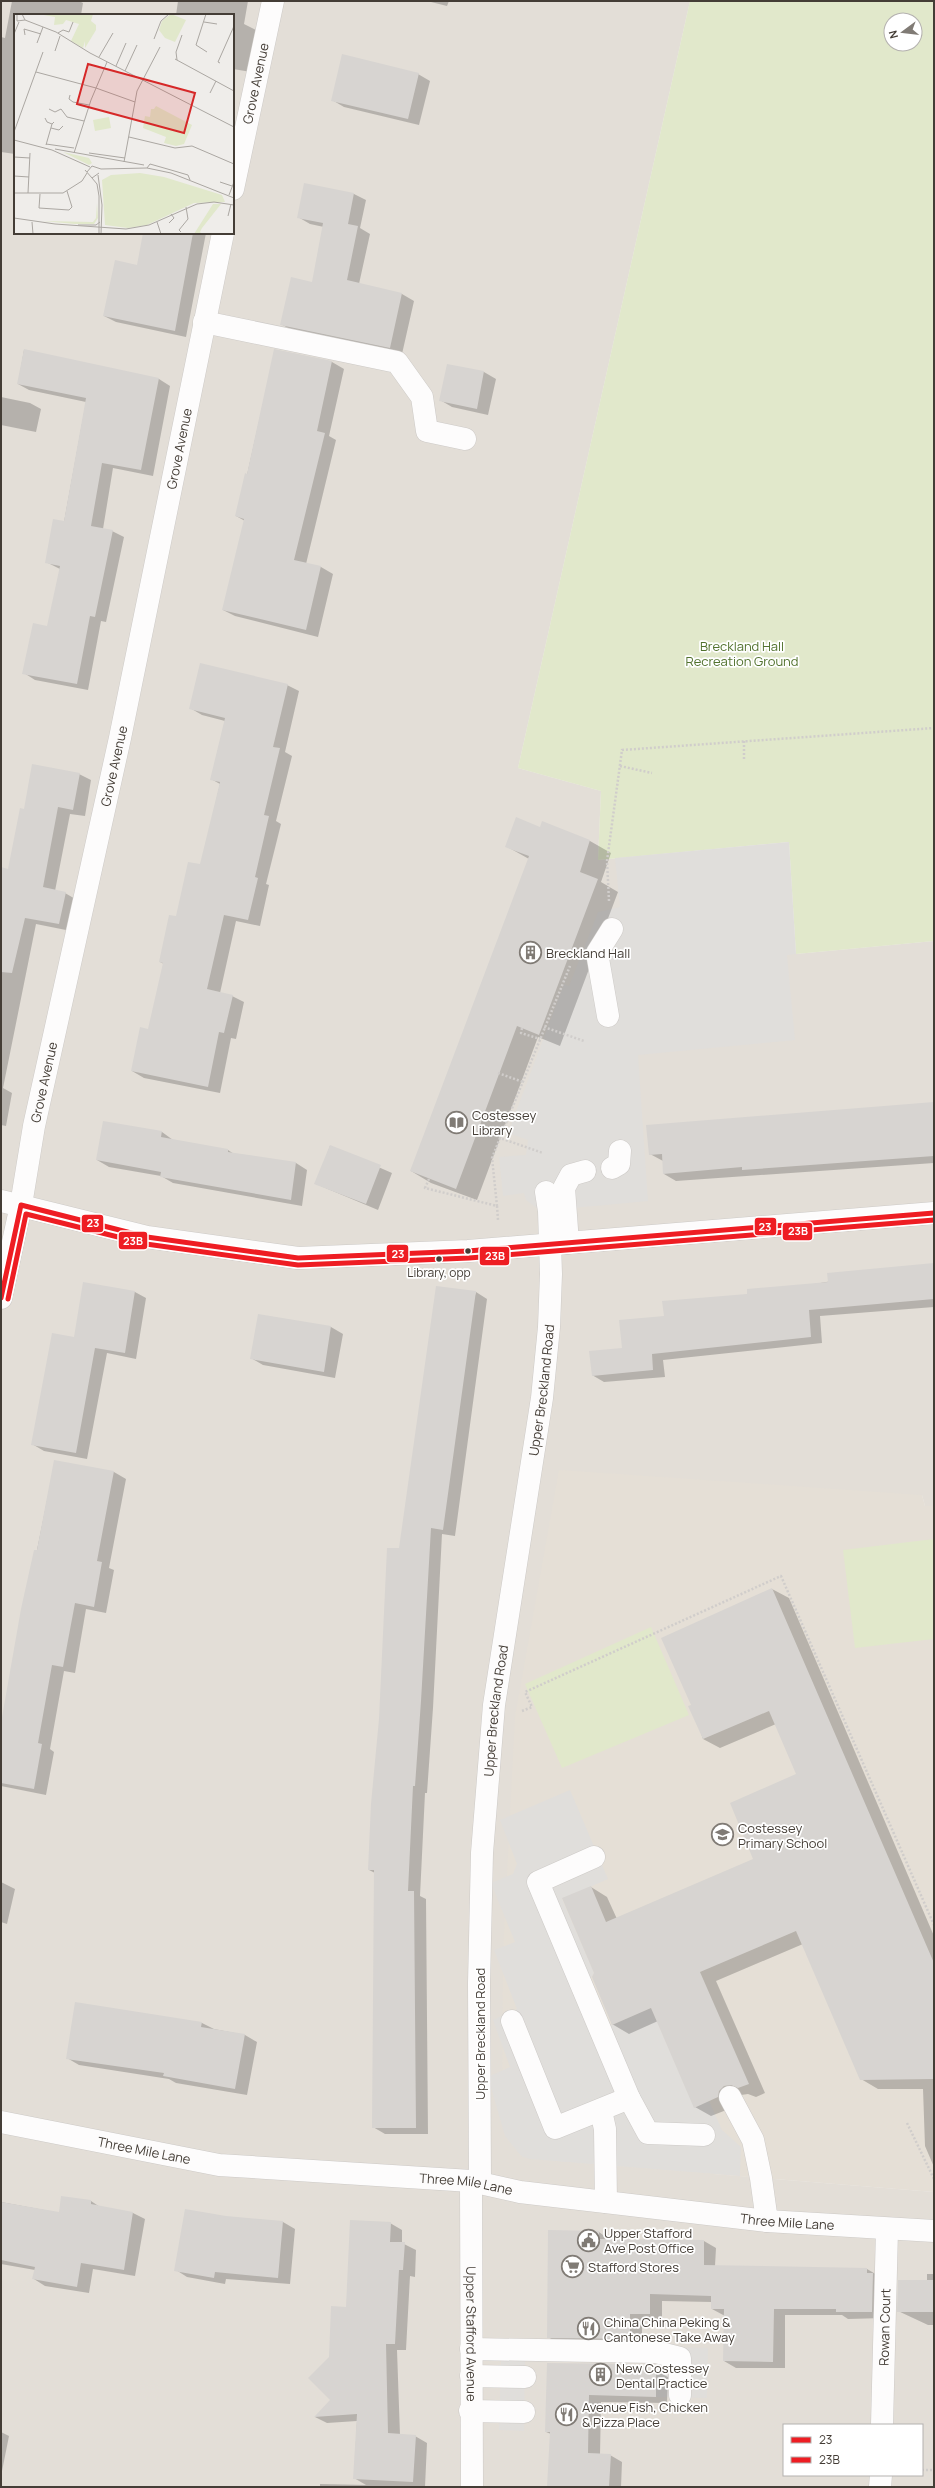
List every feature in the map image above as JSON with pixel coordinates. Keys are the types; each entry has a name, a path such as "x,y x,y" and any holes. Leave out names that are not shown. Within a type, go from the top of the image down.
{"street":[{"name":"Grove Avenue","path":"234,184 273,1"},
{"name":"Grove Avenue","path":"1,1298 11,1203 34,1126 120,738 223,234"},
{"path":"204,322 397,362 422,397 427,430 465,438"},
{"path":"608,1016 597,953 612,930"},
{"path":"558,1243 564,1188 571,1175 585,1171"},
{"path":"546,1192 549,1211 558,1243"},
{"path":"11,1203 146,1237 298,1258 500,1248 934,1213"},
{"name":"Upper Breckland Road","path":"475,2182 482,1853 492,1724 511,1587 542,1398 558,1243"},
{"path":"594,1857 538,1882 629,2098 648,2133 704,2135"},
{"path":"512,2021 555,2128 602,2111 629,2098"},
{"path":"730,2098 752,2140 761,2178 767,2221"},
{"path":"602,2111 605,2129 606,2202"},
{"name":"Three Mile Lane","path":"1,2122 219,2165 475,2182 520,2192 767,2221 886,2230 934,2231"},
{"name":"Upper Stafford Avenue","path":"472,2487 470,2411 475,2182"},
{"name":"Rowan Court","path":"882,2424 886,2230"},
{"path":"471,2349 656,2352 680,2358 680,2395"},
{"path":"471,2376 525,2377"},
{"path":"470,2411 524,2412"},
{"path":"880,2487 881,2476"}],"path":[{"path":"612,930 607,862 622,750 934,728"},
{"path":"744,742 744,759"},
{"path":"620,766 652,773"},
{"path":"500,1248 492,1158 572,960"},
{"path":"544,1027 584,1041"},
{"path":"522,1028 521,1033 540,1039"},
{"path":"498,1073 522,1082"},
{"path":"482,1126 502,1134"},
{"path":"500,1138 543,1153"},
{"path":"429,1179 425,1188 496,1206"},
{"path":"492,1724 532,1707 525,1692 782,1576 934,1925"},
{"path":"908,2123 934,2179"},
{"path":"923,2470 934,2470"}],"shaded area":[{"path":"1,1 690,1 518,768 601,791 598,860 664,854 796,954 934,941 934,1506 925,1506 922,1495 714,2174 934,2192 934,2487 1,2487"},
{"path":"789,842 796,954 787,955 795,1040 638,1055 648,1201 541,1211 526,1200 524,1193 503,1196 499,1157 526,1155 528,1140 508,1133 564,984 569,986 598,912 620,907 615,858"},
{"name":"Costessey Primary School","path":"559,1470 922,1495 925,1506 934,1506 934,2192 529,2159 521,2156 505,2136 502,2118 503,1953 515,1717"},
{"path":"570,1790 608,1879 562,1899 594,1973 589,1981 609,2026 651,2008 694,2107 709,2101 722,2130 741,2147 740,2176 529,2159 521,2156 505,2136 488,2077 510,2067 493,2020 517,2009 494,1950 515,1942 491,1883 513,1874 517,1864 500,1820"},
{"path":"657,2347 708,2348 707,2398 656,2397"},
{"path":"501,2358 525,2358 524,2431 499,2430"}],"green space":[{"name":"Breckland Hall Recreation Ground","path":"690,1 934,1 934,941 796,954 789,842 598,860 601,791 518,768"},
{"path":"934,1539 934,1639 855,1648 843,1550"},
{"path":"651,1627 689,1715 562,1768 525,1684"}],"building":[{"path":"342,54 419,73 408,119 331,101"},
{"path":"304,183 354,193 348,224 358,226 347,280 402,293 390,348 280,325 291,277 312,282 323,223 297,218"},
{"path":"143,234 193,234 175,331 103,316 115,260 137,265"},
{"path":"24,349 159,378 141,470 102,463 91,526 113,530 95,617 90,616 77,684 22,674 33,623 47,626 60,566 45,563 53,519 64,521 86,398 17,384"},
{"path":"274,349 332,361 317,431 325,433 294,560 321,566 306,630 222,610 244,519 235,516 245,473 247,474"},
{"path":"447,364 484,371 477,409 439,401"},
{"path":"200,663 288,684 273,747 280,748 264,815 269,816 255,877 258,878 248,920 224,915 207,989 233,995 224,1033 219,1032 208,1087 131,1071 140,1027 148,1029 163,963 159,962 169,915 176,916 188,862 200,864 220,782 210,780 225,718 189,709"},
{"path":"32,764 80,773 73,810 58,807 43,887 66,892 59,924 25,918 12,973 1,972 1,867 8,869 20,808 24,809"},
{"name":"Breckland Hall","path":"516,817 540,827 542,821 590,840 580,872 598,879 539,1035 517,1026 456,1189 410,1171 529,856 505,847"},
{"path":"934,1102 934,1156 742,1170 742,1167 663,1174 662,1154 649,1155 646,1125"},
{"path":"103,1121 162,1131 161,1137 228,1149 228,1152 296,1162 291,1200 160,1177 161,1172 96,1160"},
{"path":"330,1145 381,1165 366,1204 314,1184"},
{"path":"934,1263 934,1299 809,1310 811,1337 652,1354 653,1370 592,1376 589,1351 622,1348 619,1320 664,1316 662,1301 747,1294 747,1289 828,1282 827,1273"},
{"path":"83,1282 135,1291 125,1353 95,1348 76,1453 31,1445 52,1333 74,1337"},
{"path":"436,1286 476,1291 443,1530 431,1528 421,1701 415,1786 413,1786 408,1891 414,1891 416,2128 372,2128 374,1870 368,1870 371,1804 379,1719 387,1548 399,1548"},
{"path":"258,1314 331,1326 324,1372 250,1359"},
{"path":"54,1460 114,1471 97,1561 102,1562 94,1607 75,1603 63,1667 52,1665 38,1743 42,1744 34,1789 1,1783 1,1723 21,1609 34,1550 37,1550"},
{"path":"772,1588 934,1963 934,2079 860,2080 796,1931 700,1972 749,2084 738,2088 731,2085 724,2086 719,2091 718,2097 694,2108 651,2008 612,2025 592,1977 594,1973 562,1898 591,1886 606,1922 753,1859 730,1803 796,1774 769,1711 703,1739 688,1706 691,1705 661,1638"},
{"path":"75,2002 202,2022 201,2027 245,2034 235,2089 163,2076 164,2073 66,2059"},
{"path":"61,2196 91,2200 91,2204 133,2212 124,2270 81,2263 77,2287 32,2279 35,2267 1,2260 1,2202 59,2212"},
{"path":"185,2209 226,2216 283,2221 278,2278 215,2272 214,2278 174,2271"},
{"path":"350,2220 391,2222 390,2242 405,2242 403,2270 399,2270 395,2344 386,2344 388,2433 416,2435 413,2482 353,2479 357,2414 314,2417 330,2400 308,2378 329,2357 331,2306 346,2307"},
{"path":"548,2230 599,2231 599,2239 704,2240 704,2265 867,2268 867,2273 873,2273 872,2312 836,2312 836,2309 774,2309 773,2362 723,2361 724,2309 711,2309 711,2296 650,2294 650,2314 630,2314 630,2339 547,2338"},
{"path":"898,2280 934,2280 934,2312 897,2312"},
{"path":"547,2363 630,2364 630,2369 656,2370 656,2397 589,2395 588,2453 611,2454 609,2487 547,2487 550,2432 545,2432"}],"transit line":[{"name":"23","path":"1,1298 21,1205 147,1237 298,1258 468,1251 934,1213"},
{"name":"23B","path":"8,1299 26,1214 146,1244 298,1265 469,1258 934,1220"}],"place":[{"name":"Breckland Hall","path":"531,953"},
{"name":"Costessey Library","path":"456,1122"},
{"name":"Library, opp","path":"439,1259"},
{"name":"Costessey Primary School","path":"722,1835"},
{"name":"Upper Stafford Ave Post Office","path":"589,2240"},
{"name":"Stafford Stores","path":"573,2267"},
{"name":"China China Peking & Cantonese Take Away","path":"589,2329"},
{"name":"New Costessey Dental Practice","path":"601,2375"},
{"name":"Avenue Fish, Chicken & Pizza Place","path":"567,2414"}]}
